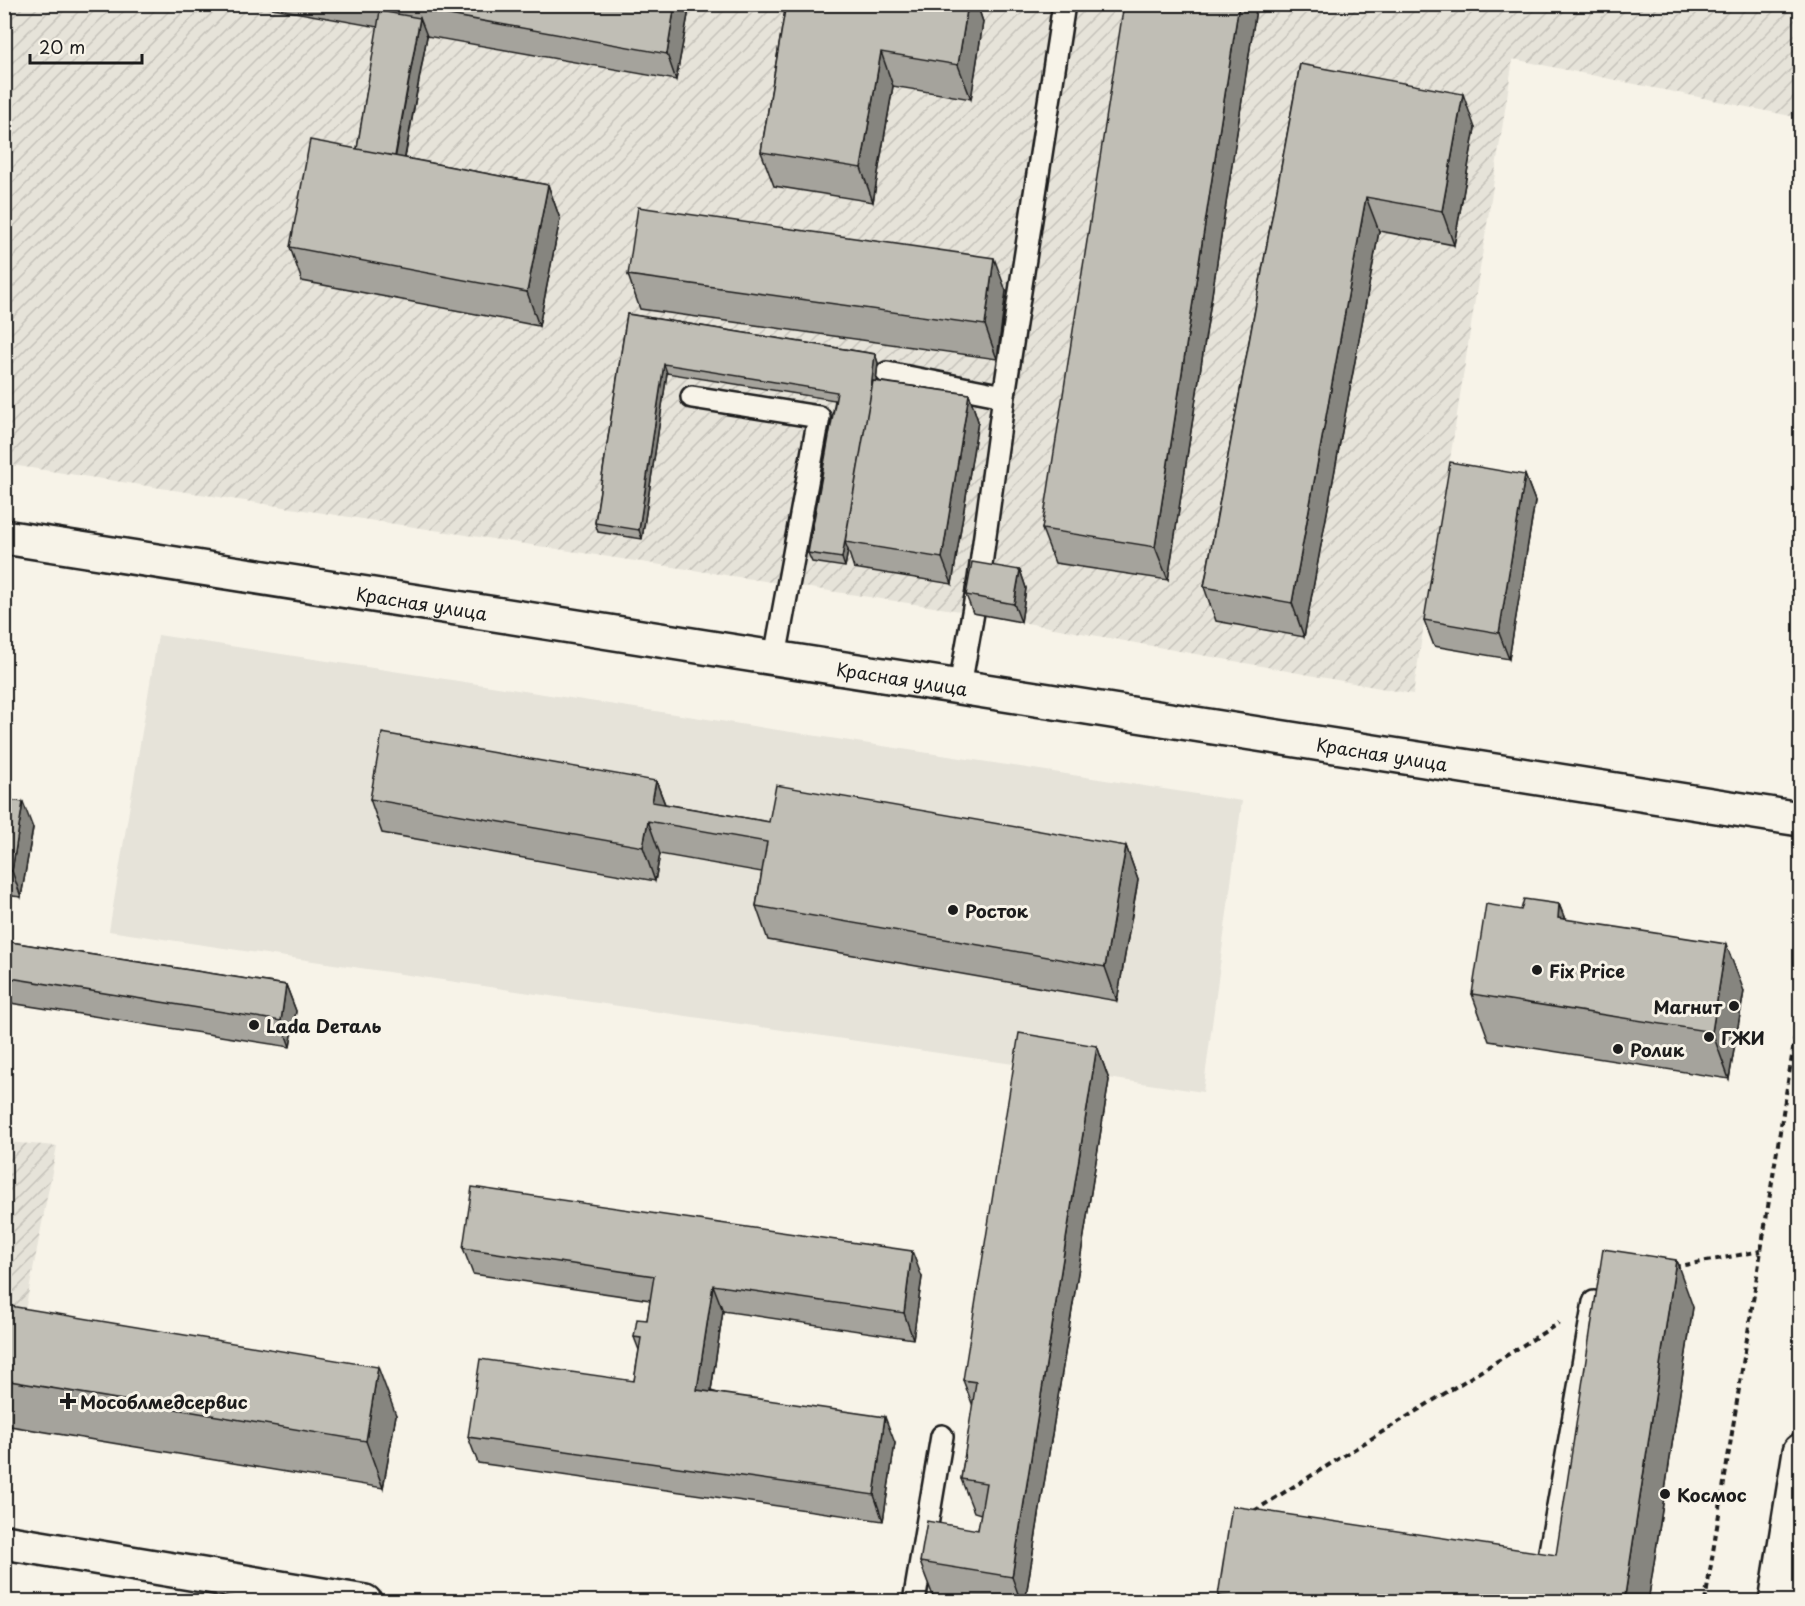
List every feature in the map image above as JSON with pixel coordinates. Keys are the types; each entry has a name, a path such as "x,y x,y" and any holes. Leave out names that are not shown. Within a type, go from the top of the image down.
{"main road":[{"name":"Красная улица","path":"4,537 1800,819"},
{"path":"1776,1602 1800,1451"},
{"path":"4,1542 365,1602"}],"lane":[{"path":"960,686 979,579 1004,396 1064,4"},
{"path":"887,373 1004,396"},
{"path":"692,397 819,417 775,657"},
{"path":"1523,1570 1546,1574 1594,1302"},
{"path":"914,1602 942,1436"}],"path":[{"path":"1705,1602 1800,1006"},
{"path":"1671,1268 1761,1251"},
{"path":"1252,1512 1594,1302"}],"shaded area":[{"path":"4,5 1800,5 1800,118 1513,59 1413,694 973,613 5,464"},
{"path":"158,635 1242,801 1203,1092 109,931"},
{"path":"5,1142 57,1146 5,1414"}],"building":[{"path":"388,4 675,4 667,54"},
{"path":"786,4 968,4 958,65 881,52 861,168 761,152"},
{"path":"1124,4 1239,4 1155,547 1042,529"},
{"path":"380,11 420,18 395,156 357,149"},
{"path":"1300,64 1463,94 1442,211 1366,197 1292,603 1204,587"},
{"path":"310,140 548,185 527,292 290,247"},
{"path":"638,207 994,258 985,325 628,275"},
{"path":"627,314 875,354 870,398 842,558 808,553 837,392 664,364 639,530 595,523"},
{"path":"873,381 969,394 942,558 845,542"},
{"path":"1450,462 1525,475 1499,633 1424,620"},
{"path":"972,562 1020,570 1014,604 966,595"},
{"name":"Росток","path":"382,733 656,781 652,802 769,822 776,785 1126,846 1105,967 756,906 767,842 648,821 643,847 370,799"},
{"path":"4,799 23,802 12,871 4,870"},
{"path":"1524,899 1559,904 1558,918 1726,944 1712,1032 1472,994 1486,904 1521,910"},
{"path":"4,941 286,985 281,1021 4,977"},
{"path":"1019,1033 1097,1046 1012,1577 920,1562 927,1521 978,1530 986,1483 961,1479 976,1382 963,1380"},
{"path":"472,1187 912,1251 904,1313 713,1285 697,1390 885,1417 874,1495 468,1437 480,1359 634,1381 641,1338 634,1337 637,1319 647,1320 654,1276 463,1248"},
{"path":"1603,1249 1676,1260 1624,1602 1256,1602 1218,1596 1232,1506 1556,1555"},
{"path":"4,1305 378,1367 366,1441 4,1380"}],"place":[{"name":"Росток","path":"953,910"},
{"name":"Fix Price","path":"1537,970"},
{"name":"Магнит","path":"1734,1006"},
{"name":"Lada Dеталь","path":"254,1025"},
{"name":"ГЖИ","path":"1709,1037"},
{"name":"Ролик","path":"1618,1049"},
{"name":"Мособлмедсервис","path":"68,1401"},
{"name":"Космос","path":"1665,1494"}]}
